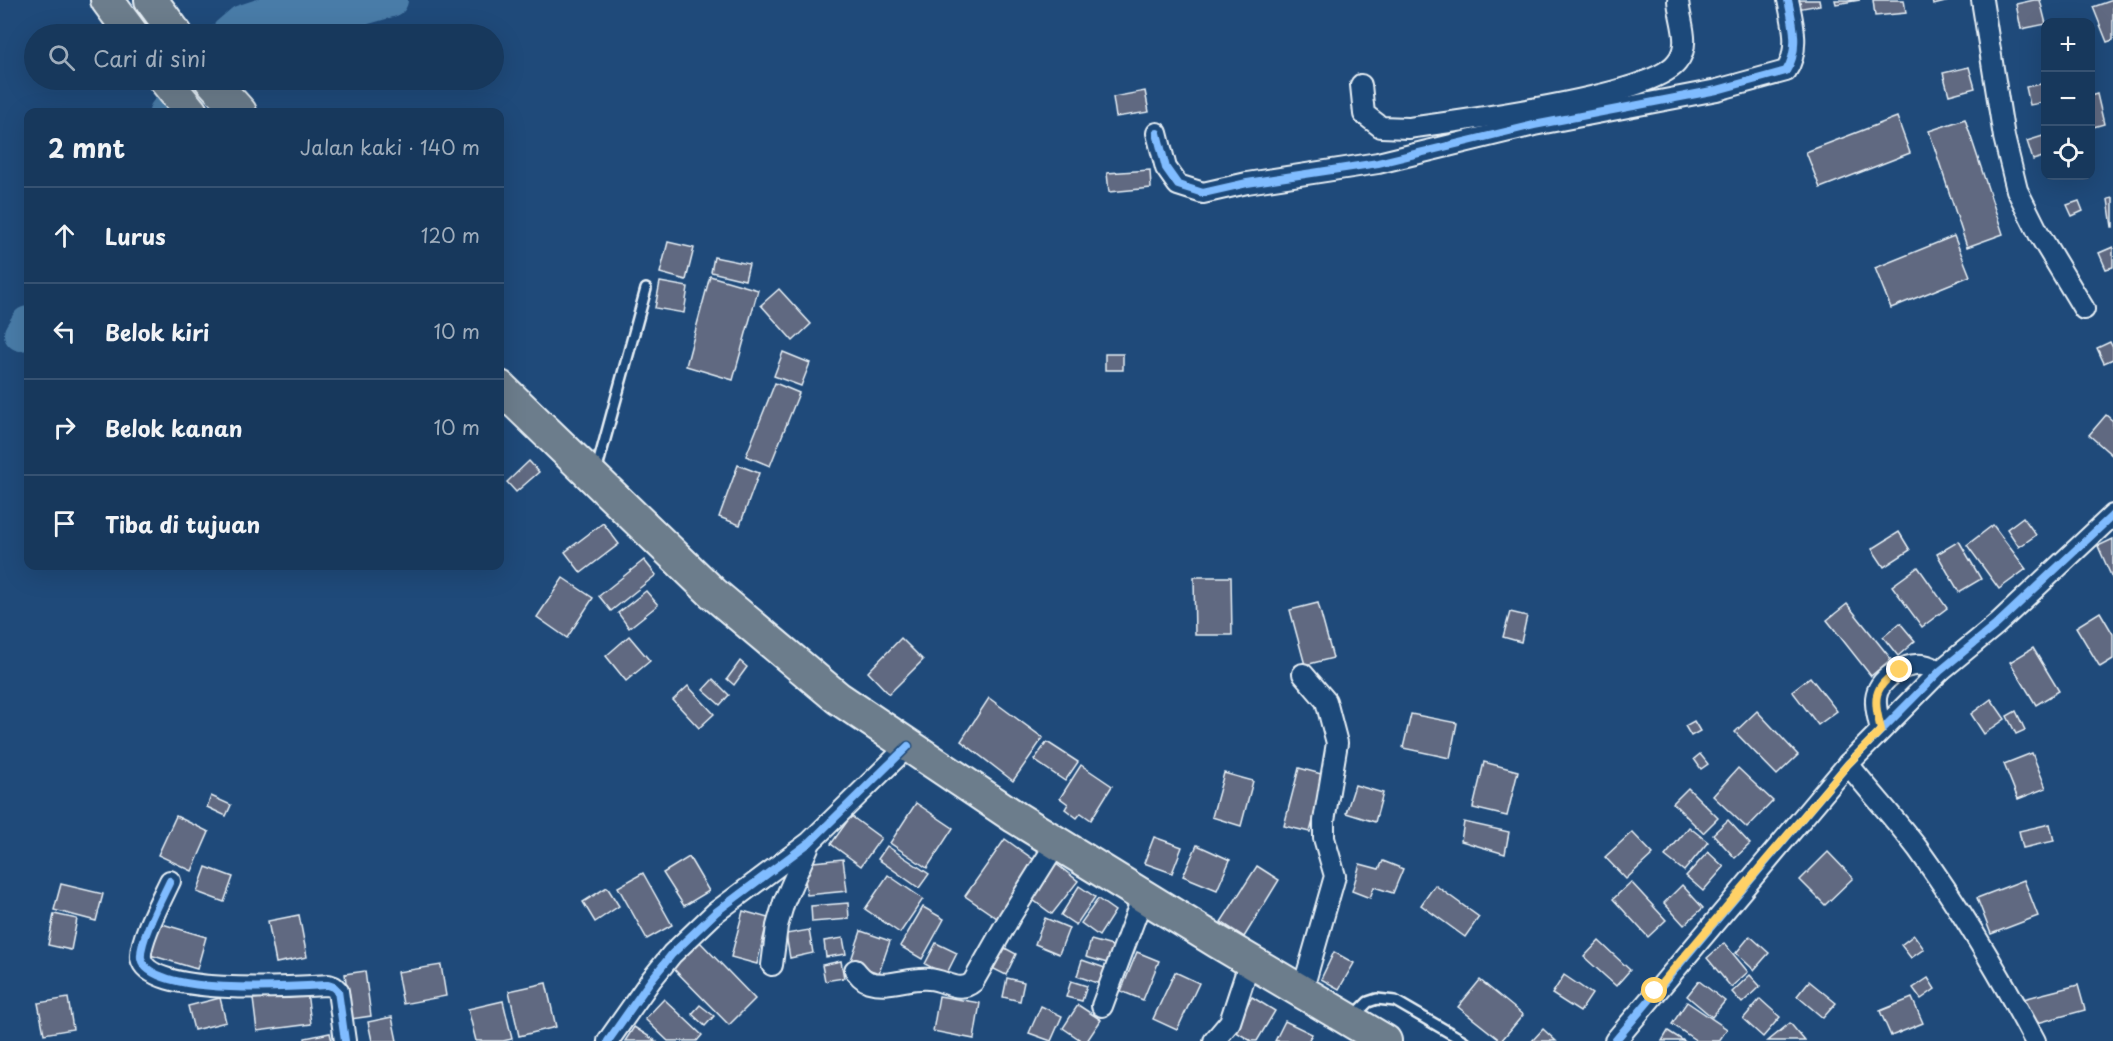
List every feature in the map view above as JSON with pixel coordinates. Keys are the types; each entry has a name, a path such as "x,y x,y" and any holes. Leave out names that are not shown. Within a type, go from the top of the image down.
{"highway":[{"path":"107,0 125,24"},
{"path":"151,0 169,24"},
{"path":"173,90 187,108"},
{"path":"220,90 236,108"},
{"path":"504,391 713,593 838,698 1143,896 1385,1041"}],"street":[{"path":"1361,84 1364,114 1382,127 1408,128 1580,100 1636,86 1668,71 1678,62 1683,50 1684,36 1678,0"},
{"path":"1157,133 1166,168 1178,185 1203,193 1247,183 1378,163 1534,125 1717,90 1786,70 1792,61 1794,31 1788,0"},
{"path":"1982,0 2004,136 2017,190 2038,234 2084,309"},
{"path":"1615,1041 1848,764 1940,670 1996,625 2113,515"},
{"path":"1881,730 1876,696 1884,679 1900,670 1922,664 1940,670"},
{"path":"1302,992 1335,876 1324,838 1324,821 1338,743 1326,701 1303,674"},
{"path":"608,1041 672,954 716,912 810,842 909,746"},
{"path":"1848,764 1916,847 1941,882 2005,984 2035,1041"},
{"path":"772,965 777,926 784,902 810,842"},
{"path":"855,970 866,982 887,984 919,978 931,979 960,988 967,987 973,982 1057,842"},
{"path":"170,881 141,946 141,960 147,969 163,978 181,983 264,988 328,985 334,987 338,991 345,1041"},
{"path":"1102,1006 1143,896"},
{"path":"1214,1041 1230,1022 1250,961"}],"lane":[{"path":"594,480 646,289"},
{"path":"1351,1020 1368,1002 1377,999 1395,1001 1464,1041"}],"building":[{"path":"1795,0 1819,0 1820,5 1797,9"},
{"path":"1835,0 1860,0 1836,4"},
{"path":"1873,0 1904,0 1906,13 1875,16"},
{"path":"1932,0 1953,0 1933,5"},
{"path":"2040,0 2044,18 2041,18 2041,25 2021,29 2016,4"},
{"path":"2113,0 2113,40 2107,42 2093,7"},
{"path":"1969,67 1975,88 1949,95 1943,73"},
{"path":"2041,84 2041,103 2030,105 2026,87"},
{"path":"1145,91 1149,112 1116,117 1113,97"},
{"path":"2097,94 2104,124 2095,127 2095,126 2095,95"},
{"path":"1897,117 1910,153 1820,188 1806,152"},
{"path":"1965,119 2003,234 1967,247 1929,131"},
{"path":"2041,137 2041,158 2033,160 2027,141"},
{"path":"1150,170 1151,188 1109,192 1107,173"},
{"path":"2113,198 2113,227 2112,227 2108,199"},
{"path":"2079,201 2083,211 2072,216 2067,205"},
{"path":"1954,236 1970,276 1891,308 1875,268"},
{"path":"668,242 694,248 686,280 660,273"},
{"path":"2113,247 2113,267 2106,269 2099,253"},
{"path":"714,257 749,264 745,280 711,272"},
{"path":"710,276 758,290 733,380 686,366"},
{"path":"660,282 688,287 684,313 655,308"},
{"path":"779,289 811,324 793,341 761,305"},
{"path":"2110,342 2113,348 2113,359 2104,363 2097,348"},
{"path":"783,352 810,363 801,386 774,376"},
{"path":"1105,354 1123,354 1123,370 1105,370"},
{"path":"775,383 799,393 770,466 746,456"},
{"path":"2106,415 2113,421 2113,456 2089,435"},
{"path":"529,461 539,472 516,492 507,482"},
{"path":"738,465 759,473 740,525 719,517"},
{"path":"2023,517 2036,535 2019,547 2007,529"},
{"path":"603,523 619,544 581,573 565,552"},
{"path":"1993,525 2026,569 1999,589 1967,545"},
{"path":"1899,532 1910,550 1884,567 1872,549"},
{"path":"2113,539 2113,580 2098,546"},
{"path":"1959,541 1981,579 1959,592 1937,554"},
{"path":"644,560 656,575 611,611 599,596"},
{"path":"1918,567 1947,608 1922,627 1892,586"},
{"path":"1194,577 1231,577 1232,635 1195,635"},
{"path":"563,578 593,598 567,638 537,617"},
{"path":"646,591 658,605 629,628 618,613"},
{"path":"1318,603 1333,658 1305,665 1290,610"},
{"path":"1847,604 1891,659 1871,676 1827,620"},
{"path":"1510,612 1527,616 1521,642 1503,637"},
{"path":"2100,612 2113,634 2113,659 2100,667 2076,627"},
{"path":"1900,623 1915,641 1898,656 1883,637"},
{"path":"629,636 650,661 626,681 606,656"},
{"path":"901,638 923,660 889,694 868,672"},
{"path":"2033,648 2059,691 2036,705 2010,662"},
{"path":"740,661 747,667 734,685 727,679"},
{"path":"1810,677 1837,711 1818,725 1792,691"},
{"path":"713,679 729,695 720,705 703,690"},
{"path":"688,686 714,714 699,728 673,700"},
{"path":"989,698 1043,738 1013,781 961,741"},
{"path":"1991,699 2005,719 1984,734 1971,714"},
{"path":"1757,711 1798,755 1777,775 1735,732"},
{"path":"2016,711 2025,730 2016,734 2007,716"},
{"path":"1411,714 1457,723 1450,758 1403,748"},
{"path":"1694,721 1700,731 1691,736 1685,726"},
{"path":"1047,742 1078,762 1065,781 1034,760"},
{"path":"2032,753 2046,788 2018,799 2004,764"},
{"path":"1700,754 1708,764 1701,769 1694,759"},
{"path":"1484,762 1518,771 1507,816 1473,808"},
{"path":"1081,765 1112,786 1091,820 1081,813 1077,818 1065,809 1068,804 1060,798"},
{"path":"1299,768 1325,775 1310,832 1284,826"},
{"path":"1738,768 1773,801 1747,828 1713,796"},
{"path":"1224,773 1253,781 1241,826 1212,817"},
{"path":"1355,785 1383,793 1375,822 1346,813"},
{"path":"1688,788 1718,818 1703,833 1673,803"},
{"path":"211,796 231,805 226,816 207,807"},
{"path":"916,803 953,828 927,868 890,843"},
{"path":"176,816 209,832 192,871 158,855"},
{"path":"851,816 881,838 861,866 831,844"},
{"path":"1728,820 1750,844 1735,858 1713,834"},
{"path":"1464,822 1509,832 1505,854 1461,841"},
{"path":"2050,824 2054,841 2023,848 2019,831"},
{"path":"1689,827 1708,842 1684,871 1665,856"},
{"path":"1632,832 1653,854 1626,879 1605,857"},
{"path":"1154,837 1182,847 1172,873 1144,863"},
{"path":"1005,839 1037,862 997,918 965,896"},
{"path":"1197,845 1230,860 1217,890 1183,876"},
{"path":"887,846 929,874 919,888 878,859"},
{"path":"1708,852 1724,867 1703,891 1686,876"},
{"path":"1828,852 1853,878 1825,905 1800,880"},
{"path":"689,857 709,891 684,906 663,873"},
{"path":"843,859 847,891 807,895 803,863"},
{"path":"1383,861 1403,869 1393,893 1374,887 1370,898 1352,891 1360,864 1379,869"},
{"path":"1055,863 1078,881 1052,914 1029,897"},
{"path":"1257,866 1279,880 1244,937 1221,922"},
{"path":"206,867 233,877 224,902 197,892"},
{"path":"643,873 672,925 647,939 618,887"},
{"path":"888,875 923,899 900,933 865,909"},
{"path":"2024,880 2038,916 1991,934 1977,898"},
{"path":"1631,882 1666,920 1648,937 1613,899"},
{"path":"61,884 103,894 96,921 54,910"},
{"path":"1435,885 1479,917 1465,937 1421,905"},
{"path":"1682,885 1703,908 1684,925 1664,903"},
{"path":"1079,886 1095,897 1076,925 1061,915"},
{"path":"607,887 619,906 595,922 583,902"},
{"path":"1098,899 1115,911 1099,936 1081,923"},
{"path":"848,903 849,919 812,922 811,906"},
{"path":"923,907 944,919 922,959 900,946"},
{"path":"743,911 768,918 757,964 731,957"},
{"path":"54,914 77,919 71,950 48,945"},
{"path":"299,915 307,957 276,963 268,921"},
{"path":"1045,918 1069,928 1059,954 1035,944"},
{"path":"159,923 206,937 197,969 150,955"},
{"path":"809,930 813,953 790,958 786,934"},
{"path":"861,931 890,941 879,973 850,963"},
{"path":"1914,935 1924,949 1911,958 1901,945"},
{"path":"1750,936 1769,953 1754,970 1736,953"},
{"path":"843,938 846,954 826,957 824,941"},
{"path":"698,940 755,999 729,1025 671,966"},
{"path":"1091,940 1116,947 1111,964 1086,957"},
{"path":"1599,941 1630,970 1616,986 1584,957"},
{"path":"936,943 957,953 946,975 925,964"},
{"path":"1724,943 1748,972 1731,987 1707,958"},
{"path":"1003,947 1016,954 1006,975 992,968"},
{"path":"1137,952 1159,961 1143,1000 1121,991"},
{"path":"1334,952 1354,963 1339,989 1321,979"},
{"path":"1082,960 1105,968 1100,984 1077,976"},
{"path":"841,961 844,978 825,981 822,965"},
{"path":"441,965 446,996 403,1004 397,972"},
{"path":"365,971 371,1016 351,1019 345,974"},
{"path":"1175,972 1199,983 1177,1030 1153,1019"},
{"path":"1564,975 1592,994 1580,1012 1552,994"},
{"path":"1750,975 1760,986 1742,1003 1732,992"},
{"path":"1007,978 1024,982 1020,1001 1003,997"},
{"path":"1928,978 1935,989 1921,999 1913,988"},
{"path":"1480,980 1523,1015 1501,1041 1458,1007"},
{"path":"1071,981 1087,986 1082,1001 1066,997"},
{"path":"1699,981 1725,1001 1712,1017 1687,996"},
{"path":"1809,981 1836,1003 1823,1018 1797,996"},
{"path":"546,983 556,1027 519,1036 509,991"},
{"path":"2078,985 2085,1010 2030,1025 2023,999"},
{"path":"307,992 311,1024 257,1031 253,999"},
{"path":"939,996 980,1003 974,1039 933,1031"},
{"path":"1252,997 1275,1011 1257,1041 1251,1041 1233,1030"},
{"path":"68,998 73,1029 44,1034 38,1003"},
{"path":"220,998 226,1022 194,1030 188,1006"},
{"path":"1912,998 1923,1023 1891,1036 1880,1011"},
{"path":"664,999 702,1035 697,1041 668,1041 645,1019"},
{"path":"1760,999 1780,1017 1763,1037 1743,1019"},
{"path":"503,1001 512,1039 476,1041 468,1009"},
{"path":"1687,1002 1727,1029 1719,1041 1697,1041 1672,1024"},
{"path":"700,1005 714,1016 705,1026 692,1014"},
{"path":"1078,1005 1101,1020 1087,1041 1082,1041 1063,1028"},
{"path":"1041,1006 1062,1016 1051,1041 1029,1033"},
{"path":"392,1017 397,1041 372,1041 368,1022"},
{"path":"1285,1021 1312,1034 1308,1041 1275,1041"},
{"path":"1790,1023 1805,1041 1768,1041"},
{"path":"634,1027 656,1041 625,1041"},
{"path":"1543,1029 1556,1041 1532,1041"},
{"path":"1668,1031 1684,1041 1662,1041"},
{"path":"330,1033 332,1041 305,1041 305,1038"}],"waterway":[{"path":"240,24 278,10 312,15 346,13 391,0"},
{"path":"171,108 192,90"},
{"path":"21,334 24,329"}],"cycle path":[{"path":"1157,133 1166,168 1178,185 1203,193 1247,183 1378,163 1534,125 1717,90 1786,71 1794,45 1788,0"},
{"path":"1615,1041 1848,764 1940,671 1996,625 2113,515"},
{"path":"608,1041 672,954 716,912 810,842 908,746"},
{"path":"170,881 141,951 141,958 150,970 169,979 225,987 328,985 334,987 338,991 345,1041"}],"route":[{"path":"1655,991 1848,764 1881,730 1876,696 1884,679 1900,670"}]}
